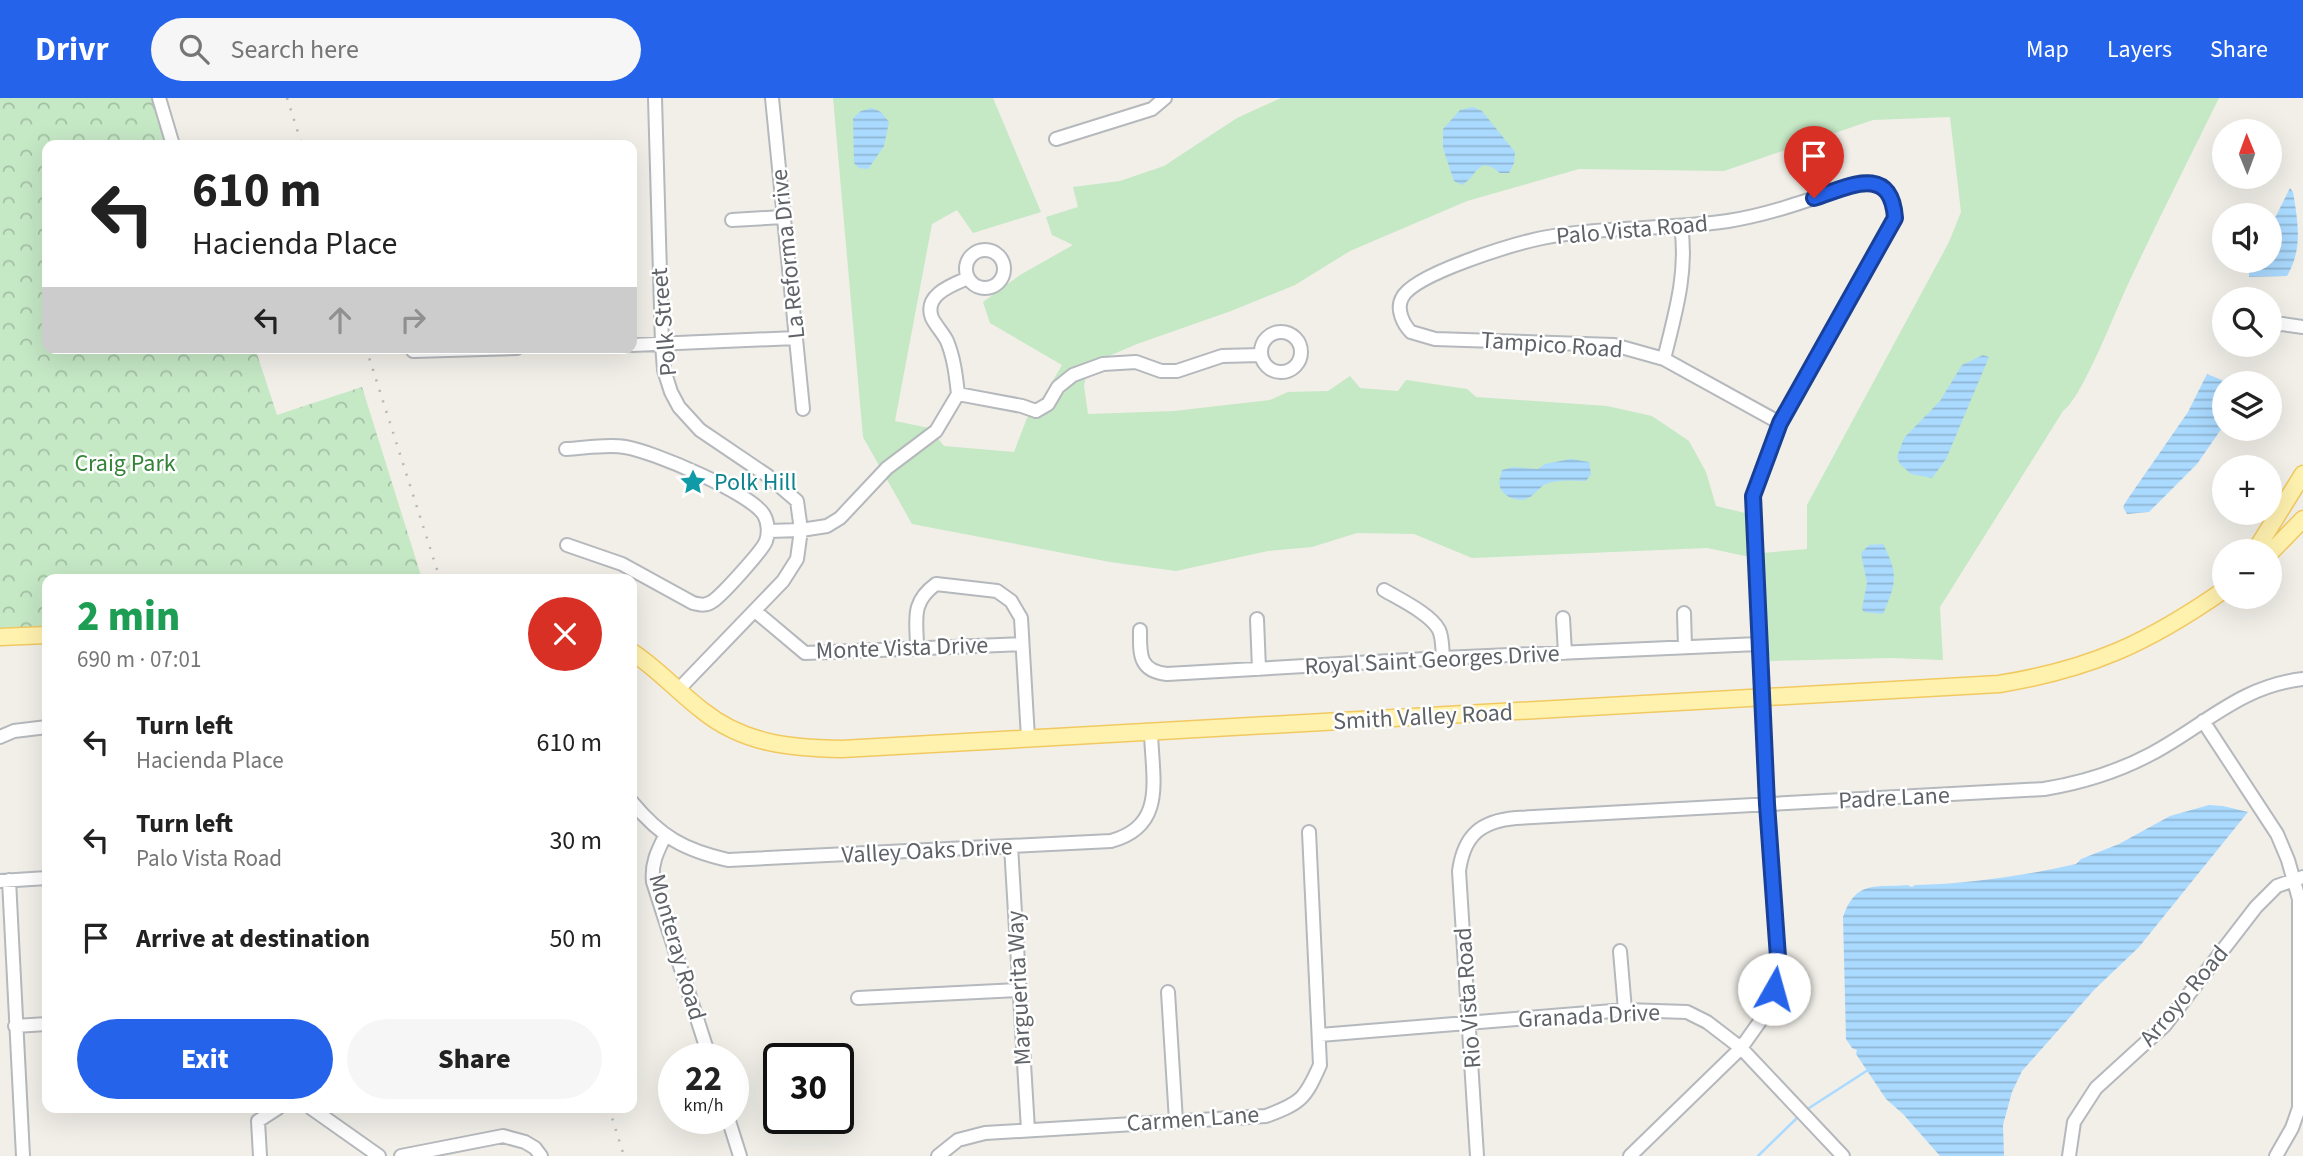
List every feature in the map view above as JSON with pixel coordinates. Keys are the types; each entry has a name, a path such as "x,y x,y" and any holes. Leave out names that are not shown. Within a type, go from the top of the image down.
{"main road":[{"path":"2263,539 2301,480"},
{"path":"2282,541 2303,519"},
{"name":"Smith Valley Road","path":"637,655 655,668 702,711 727,727 760,741 795,748 842,748 1972,686 2048,675 2093,661 2147,639 2175,624 2212,598"},
{"path":"0,637 42,635"}],"street":[{"path":"159,98 172,140"},
{"name":"Polk Street","path":"655,98 664,370 679,407 700,430 768,475 797,502 801,530 797,559 783,581 678,690"},
{"name":"La Reforma Drive","path":"772,98 803,409"},
{"path":"1056,139 1152,109 1166,98"},
{"name":"Palo Vista Road","path":"1401,316 1401,299 1413,286 1465,261 1541,238 1612,228 1681,226 1729,221 1790,206 1861,182 1873,183 1888,191 1894,202 1895,218 1780,423"},
{"path":"732,220 783,218"},
{"path":"1664,359 1681,291 1684,249 1681,226"},
{"path":"768,531 827,526 840,518 887,468 936,431 958,394 955,366 945,338 931,314 931,306 933,299 944,289 968,278"},
{"name":"Tampico Road","path":"1401,316 1411,332 1435,339 1614,345 1664,359 1780,423"},
{"path":"2282,324 2303,327"},
{"path":"637,345 796,338"},
{"path":"958,394 1022,405 1036,411 1048,404 1058,387 1073,375 1104,364 1136,362 1161,371 1177,371 1222,356 1261,355"},
{"path":"1630,1156 1741,1048 1768,1010 1774,989 1778,957 1758,644 1753,496 1780,423"},
{"path":"566,449 625,446 692,470 752,502 765,516 768,531 765,544 731,583 713,602 702,606 622,564 567,545"},
{"path":"917,648 916,605 924,593 936,584 997,591 1011,601 1021,618 1028,738"},
{"path":"1384,590 1419,611 1439,629 1443,658"},
{"name":"Monte Vista Drive","path":"755,611 805,653 1022,643"},
{"path":"1684,613 1685,647"},
{"path":"1563,618 1565,653"},
{"path":"1257,619 1259,669"},
{"name":"Royal Saint Georges Drive","path":"1140,630 1143,661 1149,669 1157,673 1758,644"},
{"name":"Padre Lane","path":"1468,842 1484,825 1500,820 2027,791 2064,786 2127,766 2248,693 2277,683 2303,679"},
{"path":"2203,721 2277,834 2298,878 2299,1108 2292,1128 2276,1156"},
{"path":"0,737 14,731 42,728"},
{"name":"Valley Oaks Drive","path":"637,808 665,836 693,851 728,860 1111,841 1131,834 1141,826 1151,808 1151,732"},
{"name":"Carmen Lane","path":"939,1155 958,1140 973,1135 1266,1116 1294,1106 1309,1090 1320,1065 1309,832"},
{"name":"Monteray Road","path":"665,836 654,859 653,882 705,1043"},
{"name":"Rio Vista Road","path":"1468,842 1460,860 1459,871 1477,1156"},
{"name":"Marguerita Way","path":"1011,846 1028,1130"},
{"path":"23,1156 4,881 42,878"},
{"name":"Arroyo Road","path":"2069,1156 2074,1122 2096,1088 2165,1025 2256,907 2277,886 2298,878"},
{"path":"1620,951 1625,1010"},
{"path":"858,998 1018,990"},
{"path":"1168,992 1176,1121"},
{"name":"Granada Drive","path":"1320,1035 1625,1010 1687,1012 1707,1022 1741,1048 1843,1156"},
{"path":"15,1026 42,1024"},
{"path":"260,1156 258,1121 270,1113"},
{"path":"318,1113 379,1156"},
{"path":"734,1134 740,1156"},
{"path":"401,1156 503,1136 526,1142 541,1156"}],"green space":[{"name":"Craig Park","path":"0,98 152,98 166,140 42,140 42,354 257,354 277,415 362,387 420,574 42,574 42,628 0,630"},
{"path":"833,98 993,98 1041,212 973,233 957,210 932,224 895,421 929,428 944,446 1014,452 1027,418 1041,401 1062,365 990,323 983,302 1020,275 1073,245 1052,235 1046,217 1078,207 1073,187 1120,181 1164,166 1237,118 1281,98 2219,98 2123,294 2080,389 2063,411 1940,607 1943,660 1891,658 1770,661 1755,558 1707,548 1472,558 1414,534 1357,533 1312,547 1268,551 1176,571 1110,562 912,524 863,437","holes":["1950,117 1961,212 1949,242 1807,505 1807,549 1762,553 1761,521 1745,513 1716,506 1706,472 1689,441 1652,416 1607,406 1476,397 1467,389 1406,380 1398,391 1360,388 1350,376 1328,391 1288,392 1270,400 1174,411 1088,414 1084,386 1088,365 1295,285 1350,251 1467,201 1579,169 1724,171 1873,120"]}],"water":[{"path":"1473,107 1482,111 1515,152 1514,163 1509,173 1500,173 1482,166 1462,185 1454,181 1443,148 1443,129 1460,110"},
{"path":"872,108 881,112 889,122 884,146 868,169 859,168 854,163 853,118 861,111"},
{"path":"2290,188 2293,192 2298,235 2292,266 2287,276 2249,277 2249,273 2282,273 2282,204"},
{"path":"1983,355 1989,357 1946,459 1932,478 1911,474 1900,464 1897,457 1904,438 1940,401 1962,365"},
{"path":"2207,374 2212,376 2213,441 2197,464 2149,512 2127,514 2123,507 2127,500 2188,412"},
{"path":"1571,459 1589,462 1591,474 1586,481 1551,482 1530,497 1520,500 1508,496 1500,487 1502,470 1513,467 1538,469 1545,464"},
{"path":"1883,544 1892,564 1894,579 1891,594 1883,614 1864,612 1862,609 1867,583 1861,553 1869,545"},
{"path":"2209,805 2248,812 2139,947 2094,990 2022,1071 2012,1092 2003,1125 2004,1156 1940,1156 1886,1099 1856,1054 1857,1050 1852,1048 1846,1039 1843,917 1854,896 1877,886 1912,887 1976,881 2076,864 2081,859 2119,844 2170,816"}],"waterway":[{"path":"1806,1110 1868,1070"},
{"path":"1758,1156 1799,1116"}],"railway":[{"path":"287,98 300,140"},
{"path":"368,354 438,574"},
{"path":"611,1113 624,1156"}],"place":[{"name":"Polk Hill","path":"693,482"}],"route":[{"path":"1774,989 1778,957 1758,644 1753,496 1780,423 1895,218 1894,202 1888,191 1873,183 1861,182 1814,198"}]}
